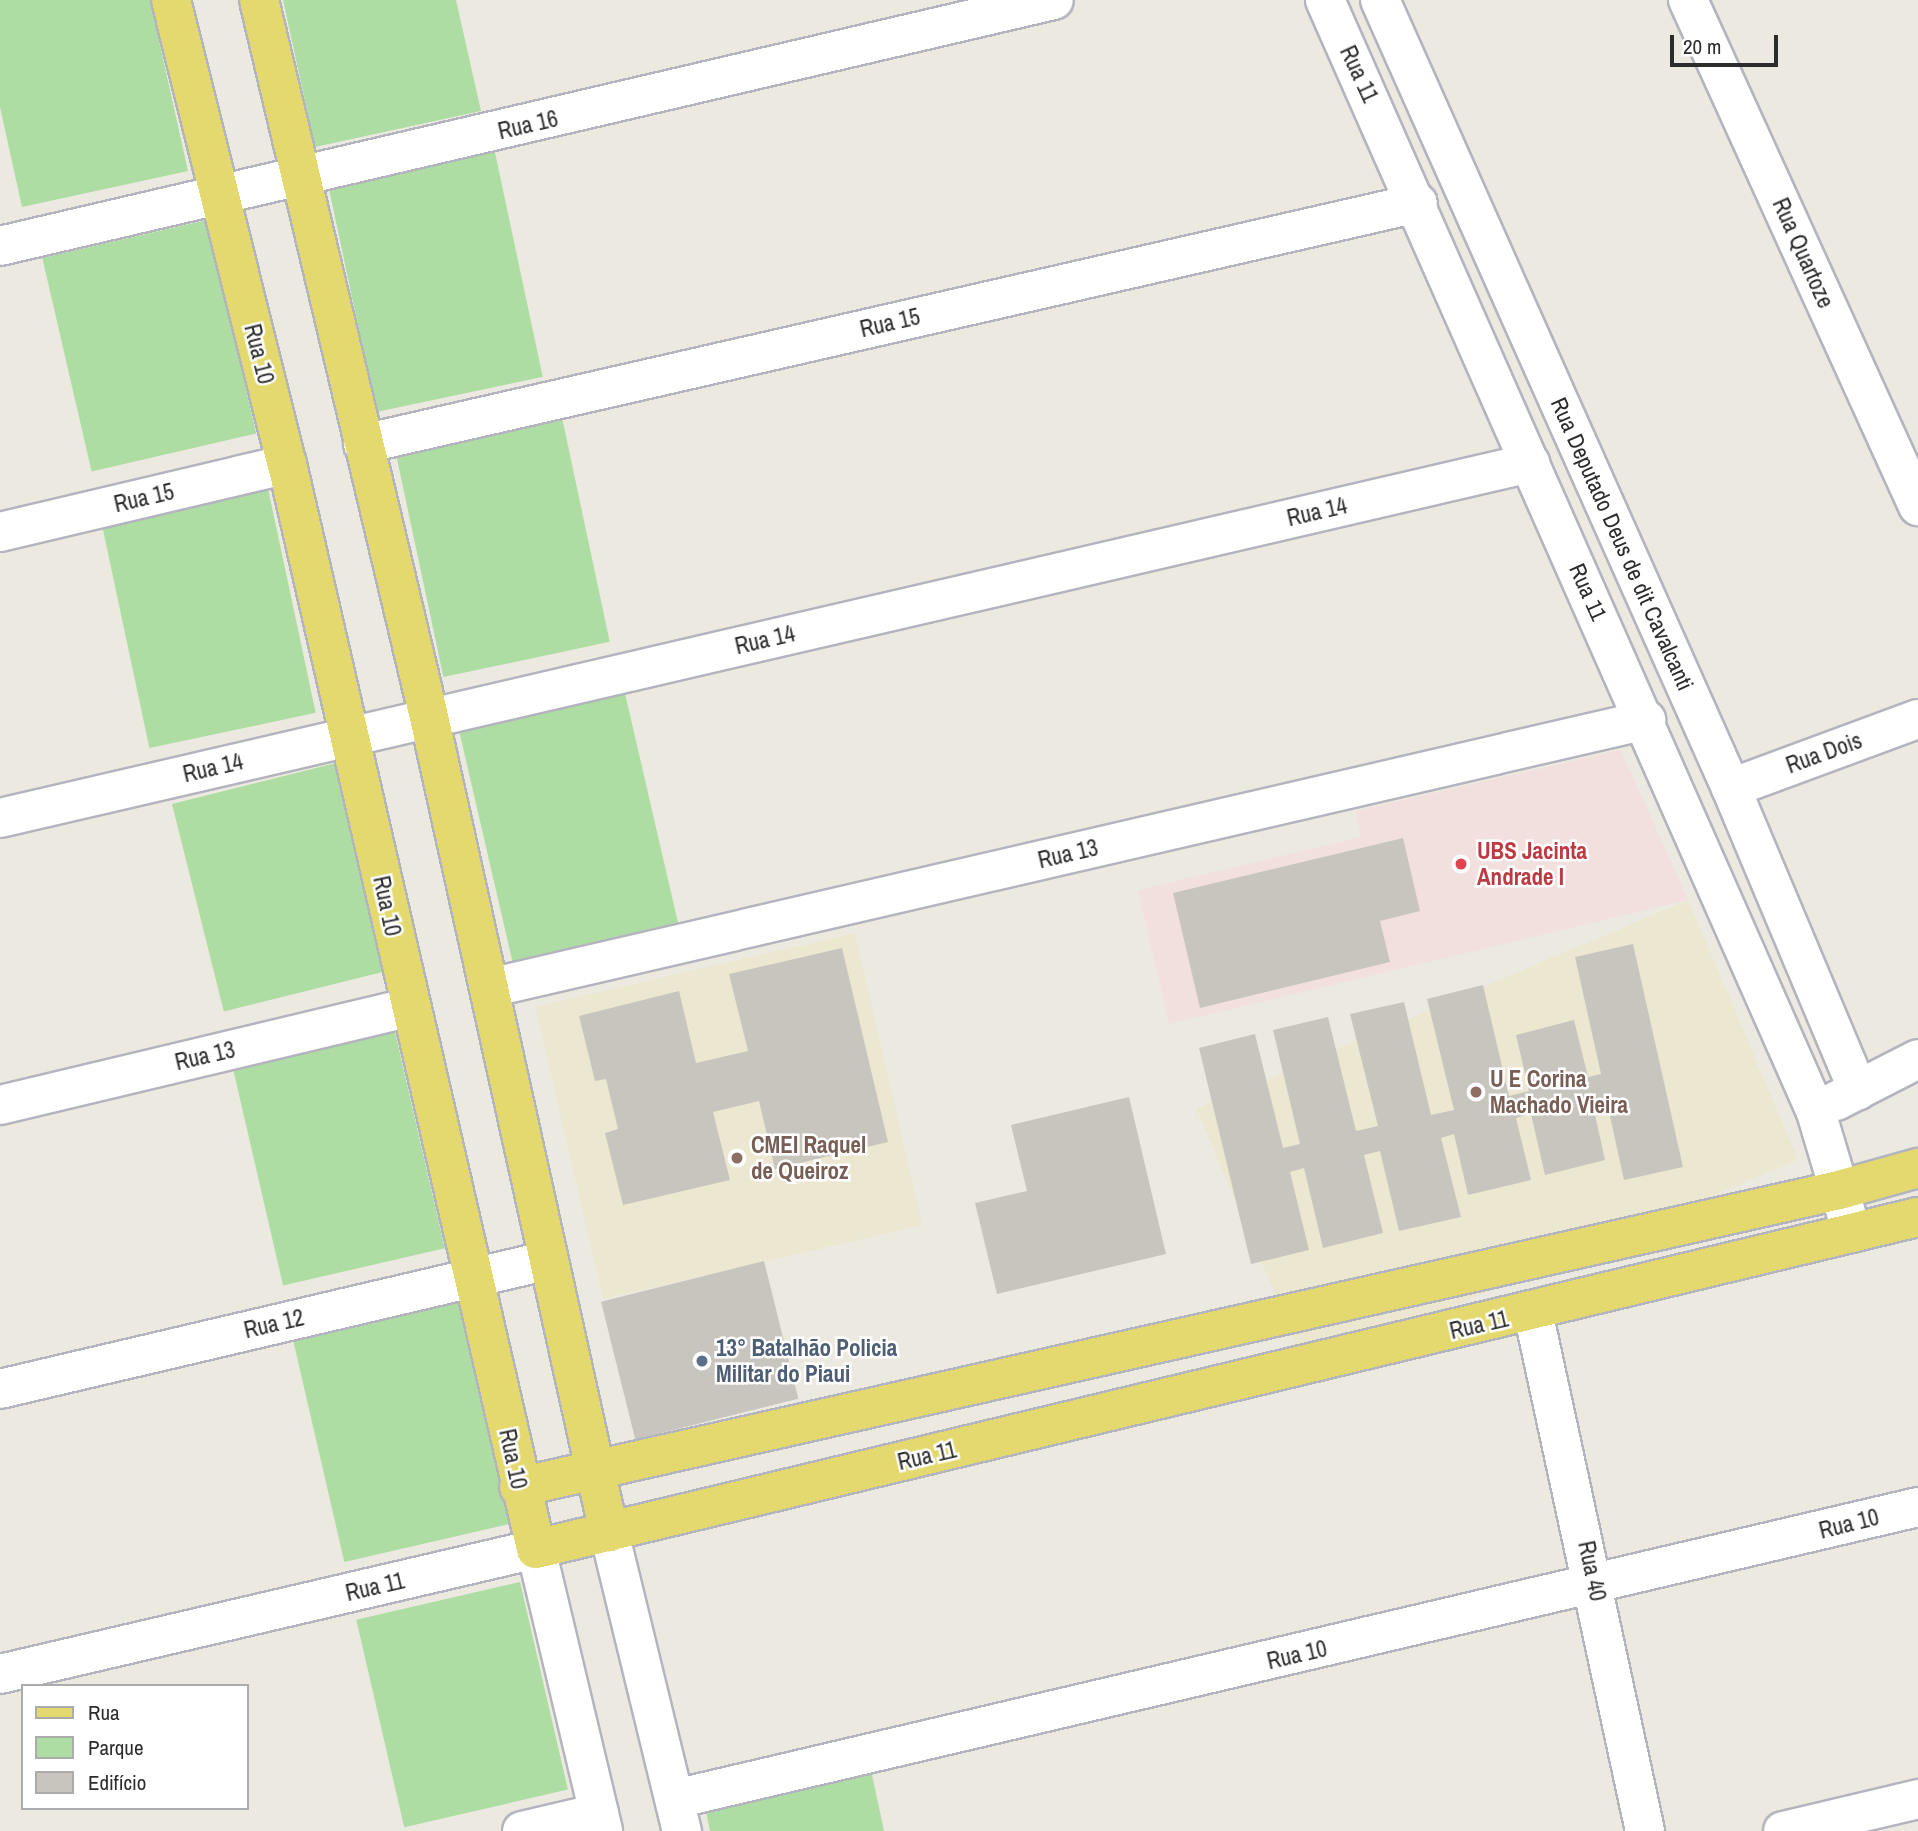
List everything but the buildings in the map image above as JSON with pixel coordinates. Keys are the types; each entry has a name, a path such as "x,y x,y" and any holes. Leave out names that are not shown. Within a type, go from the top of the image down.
{"main road":[{"name":"Rua 10","path":"171,0 287,464 351,737 410,1007 475,1276 519,1487 536,1549"},
{"name":"Rua 10","path":"259,0 299,179 429,717 549,1260 592,1471 609,1532"},
{"path":"519,1487 1839,1190 1918,1168"},
{"name":"Rua 11","path":"536,1549 1533,1312 1918,1217"}],"street":[{"name":"Rua 16","path":"0,246 299,179 1054,0"},
{"name":"Rua 11","path":"1325,0 1418,203 1816,1112 1852,1233"},
{"name":"Rua Deputado Deus de dit Cavalcanti","path":"1380,0 1731,788 1858,1090"},
{"name":"Rua Quartoze","path":"1688,0 1918,506"},
{"name":"Rua 15","path":"363,444 1418,203"},
{"name":"Rua 14","path":"0,818 1530,463"},
{"name":"Rua 15","path":"0,532 287,464"},
{"name":"Rua Dois","path":"1731,788 1918,719"},
{"name":"Rua 13","path":"489,988 1646,720"},
{"name":"Rua 13","path":"0,1105 410,1007"},
{"path":"1816,1112 1918,1059"},
{"name":"Rua 12","path":"0,1389 549,1260"},
{"name":"Rua 40","path":"1533,1312 1596,1586 1645,1831"},
{"name":"Rua 10","path":"609,1532 678,1815 1918,1507"},
{"name":"Rua 11","path":"0,1674 536,1549"},
{"name":"Rua 10","path":"522,1831 601,1822 536,1549"},
{"path":"1783,1831 1918,1799"}],"shaded area":[{"name":"UBS Jacinta Andrade I","path":"1621,750 1688,900 1169,1024 1138,890 1361,837 1356,811"},
{"name":"U E Corina Machado Vieira","path":"1688,900 1798,1160 1307,1368 1196,1109"},
{"name":"CMEI Raquel de Queiroz","path":"855,933 922,1225 603,1299 535,1007"}],"green space":[{"path":"0,0 150,0 188,171 22,207 0,107"},
{"path":"283,0 456,0 481,111 315,147"},
{"path":"493,143 543,377 376,412 327,178"},
{"path":"207,220 256,433 92,471 42,258"},
{"path":"560,408 610,642 443,677 394,443"},
{"path":"266,479 316,713 149,748 100,514"},
{"path":"624,689 678,923 512,961 458,727"},
{"path":"336,763 388,971 224,1012 172,804"},
{"path":"394,1028 445,1248 283,1286 232,1065"},
{"path":"456,1290 510,1524 344,1562 290,1328"},
{"path":"520,1582 568,1790 404,1827 356,1620"},
{"path":"871,1770 884,1831 710,1831 705,1806"}],"place":[{"name":"UBS Jacinta Andrade I","path":"1461,864"},
{"name":"U E Corina Machado Vieira","path":"1476,1092"},
{"name":"CMEI Raquel de Queiroz","path":"737,1158"},
{"name":"13° Batalhão Policia Militar do Piaui","path":"702,1361"}]}
